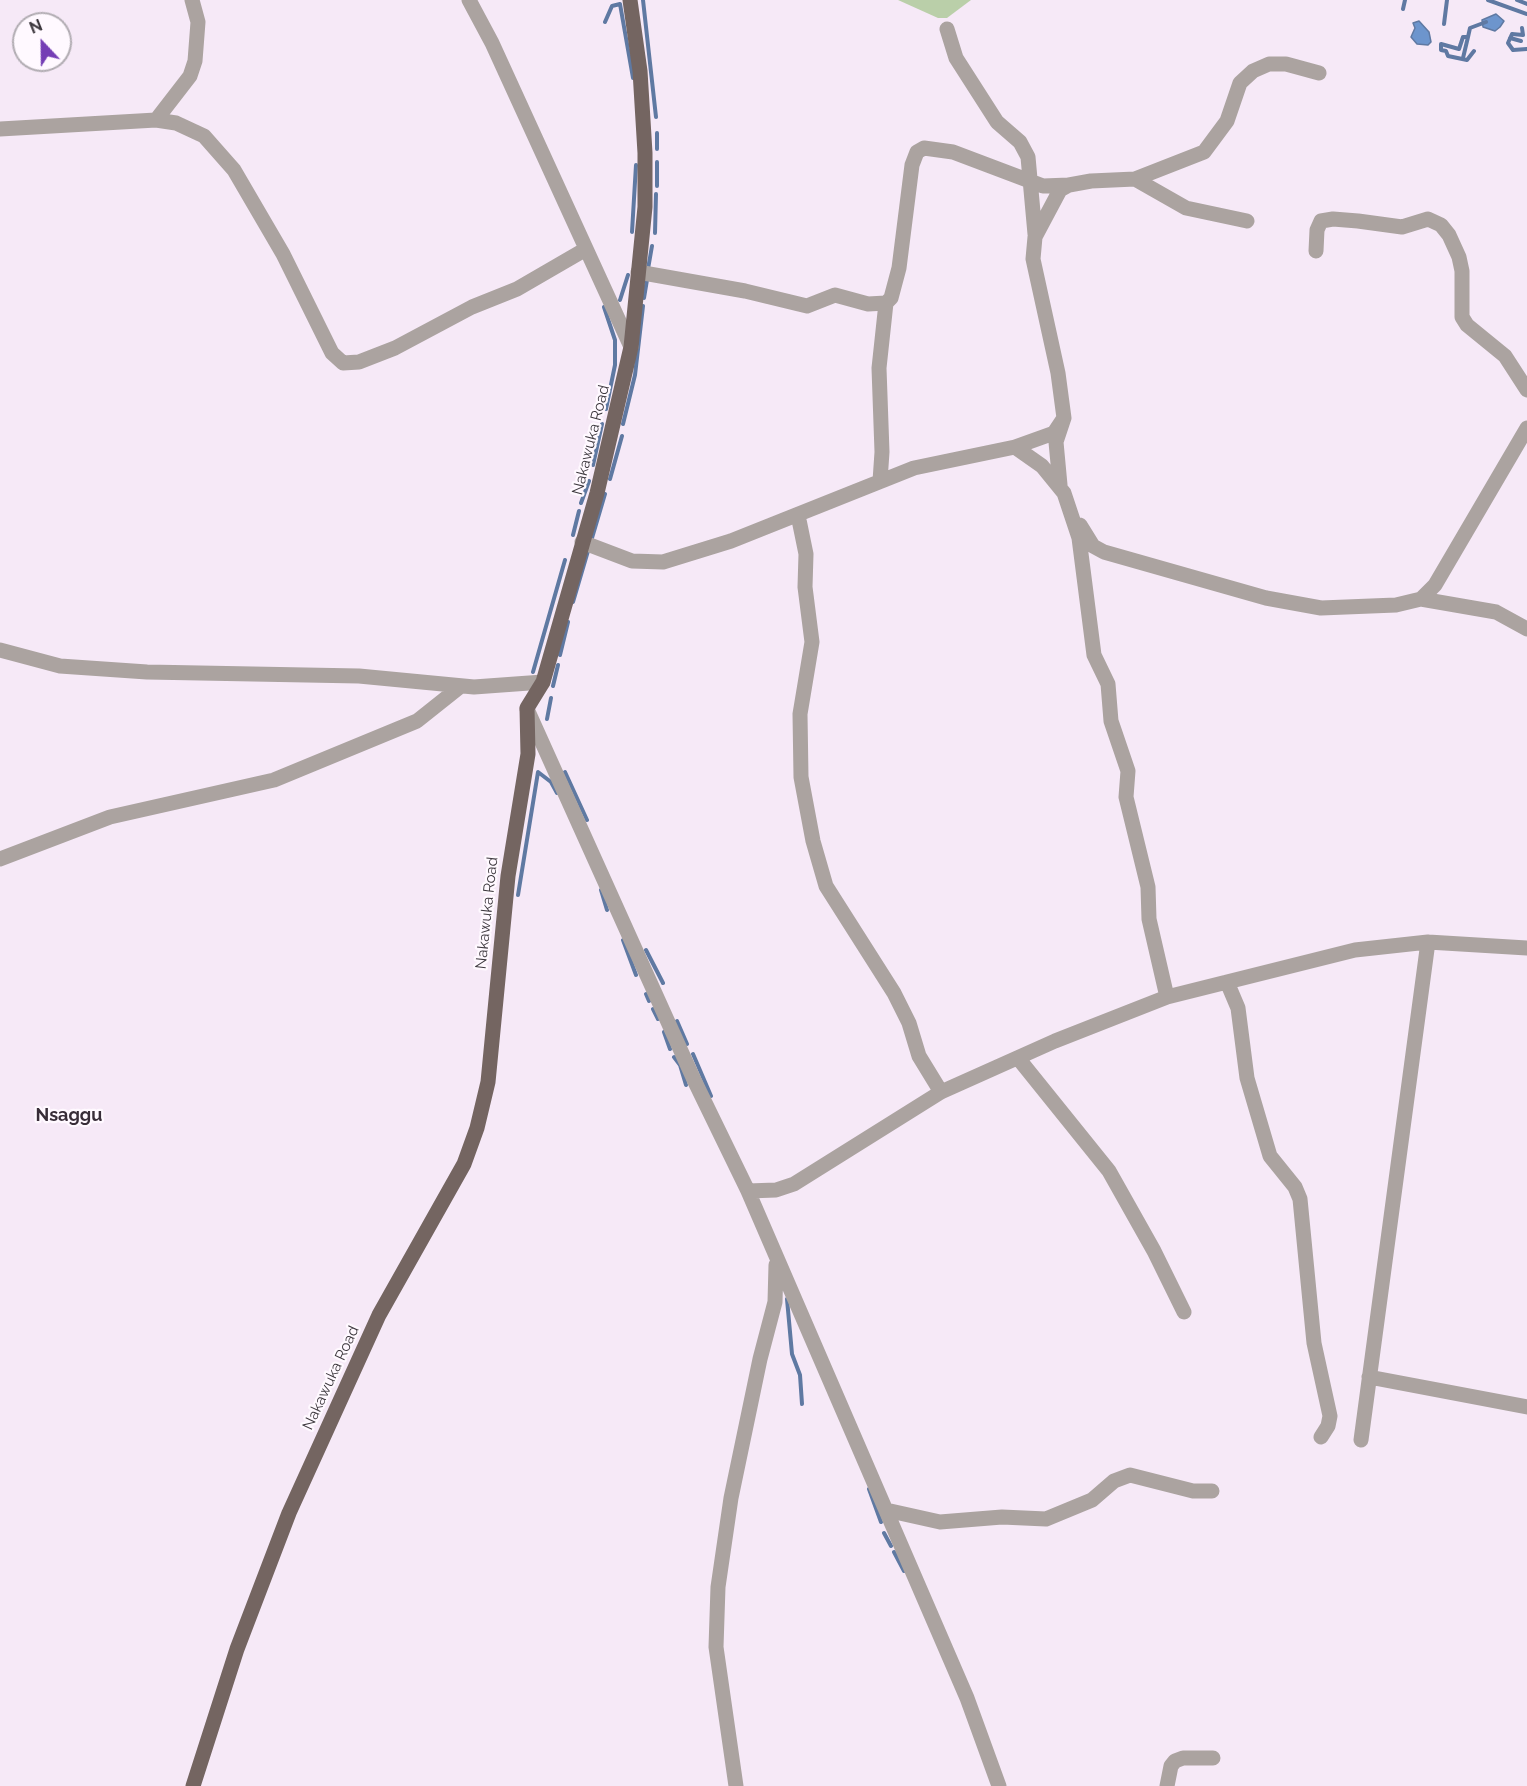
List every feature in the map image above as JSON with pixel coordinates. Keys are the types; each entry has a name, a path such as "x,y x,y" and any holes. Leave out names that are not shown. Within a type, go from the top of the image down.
{"main road":[{"name":"Nakawuka Road","path":"193,1786 237,1649 289,1513 379,1315 464,1164 477,1128 488,1082 508,876 528,754 527,708 543,682 614,427 631,347 645,207 645,153 640,71 630,0"}],"street":[{"path":"156,120 190,76 195,61 198,22 192,0"},
{"path":"469,0 492,44 631,347"},
{"path":"947,28 952,48 962,67 997,122 1020,142 1028,157 1035,237 1033,259 1058,373 1064,418 1056,442 1059,482 1084,536 1093,546 1104,552 1266,598 1321,608 1396,604 1421,599 1496,612 1527,629"},
{"path":"880,481 882,452 879,368 886,303 891,298 899,268 912,165 917,152 930,147 953,152 1053,187 1113,178 1135,179 1204,152 1227,121 1240,83 1253,71 1269,64 1286,64 1320,73"},
{"path":"0,129 156,120 176,123 204,136 234,170 283,254 332,353 343,363 359,362 395,348 472,307 517,289 586,249"},
{"path":"1135,179 1186,208 1247,221"},
{"path":"1035,237 1051,202 1060,190 1069,185"},
{"path":"1316,251 1317,230 1321,221 1333,219 1402,226 1428,219 1440,225 1458,252 1462,271 1462,317 1467,326 1504,356 1527,390"},
{"path":"638,272 745,291 807,306 835,295 868,304 886,303"},
{"path":"582,542 632,561 657,563 731,541 914,468 1015,447 1054,433 1064,418"},
{"path":"1421,599 1435,585 1527,428"},
{"path":"1015,447 1042,465 1064,493 1079,538 1094,655 1108,684 1111,722 1128,771 1126,797 1148,887 1149,920 1167,997"},
{"path":"798,515 806,554 805,587 812,642 800,714 801,777 813,841 826,886 894,993 909,1023 918,1056 941,1092"},
{"path":"0,650 60,666 147,672 359,676 461,686 543,682"},
{"path":"0,859 110,817 274,780 417,721 461,686"},
{"path":"527,708 695,1082 748,1191 968,1698 999,1786"},
{"path":"748,1191 776,1190 794,1184 941,1092 1167,997 1355,951 1428,942 1527,948"},
{"path":"1361,1440 1428,942"},
{"path":"1227,982 1238,1008 1247,1078 1270,1156 1295,1186 1300,1199 1314,1343 1330,1416 1328,1426 1321,1437"},
{"path":"1018,1058 1108,1171 1154,1251 1184,1312"},
{"path":"732,1158 753,1183 776,1190"},
{"path":"736,1786 716,1647 718,1587 731,1498 760,1359 775,1302 776,1259"},
{"path":"1369,1377 1527,1407"},
{"path":"886,1510 940,1522 1002,1516 1046,1519 1092,1500 1114,1481 1130,1475 1193,1491 1212,1491"},
{"path":"1167,1786 1171,1766 1175,1761 1183,1758 1213,1758"}],"green space":[{"path":"898,0 971,0 947,18 938,18"}],"water":[{"path":"1496,14 1504,21 1500,27 1495,31 1483,27 1482,20"},
{"path":"1419,21 1429,32 1431,42 1428,45 1417,44 1411,37 1415,28 1413,23"}],"waterway":[{"path":"643,0 656,117"},
{"path":"1403,9 1405,0"},
{"path":"1444,24 1447,0"},
{"path":"1488,0 1527,14"},
{"path":"1517,0 1527,4"},
{"path":"605,22 612,6 620,4 633,78"},
{"path":"1474,51 1467,60 1448,56 1446,51 1441,50 1441,44 1459,49 1463,37 1468,37 1470,28 1486,22"},
{"path":"1522,28 1523,35 1512,34 1508,43 1513,50 1527,49"},
{"path":"1463,58 1468,37"},
{"path":"1510,38 1521,41"},
{"path":"657,133 657,149"},
{"path":"657,162 657,186"},
{"path":"632,232 636,165"},
{"path":"655,233 656,194"},
{"path":"648,269 652,246"},
{"path":"620,300 628,275"},
{"path":"644,298 647,280"},
{"path":"623,424 635,375 643,306"},
{"path":"604,307 615,340 615,365 606,409"},
{"path":"593,465 602,424"},
{"path":"610,479 622,436"},
{"path":"581,503 589,481"},
{"path":"592,538 605,494"},
{"path":"573,535 579,511"},
{"path":"573,602 588,551"},
{"path":"533,672 565,560"},
{"path":"560,655 568,622"},
{"path":"553,686 558,665"},
{"path":"547,719 551,698"},
{"path":"518,895 538,772 551,782 557,793"},
{"path":"565,772 587,820"},
{"path":"601,890 607,910"},
{"path":"623,940 636,975"},
{"path":"646,950 663,983"},
{"path":"646,994 649,1001"},
{"path":"653,1009 658,1019"},
{"path":"677,1021 687,1044"},
{"path":"664,1032 670,1049"},
{"path":"693,1054 711,1096"},
{"path":"674,1057 680,1065 686,1085"},
{"path":"787,1299 792,1354 800,1375 802,1404"},
{"path":"869,1489 881,1522"},
{"path":"884,1533 891,1546"},
{"path":"894,1552 904,1571"}],"district":[{"name":"Nsaggu","path":"69,1116"}]}
